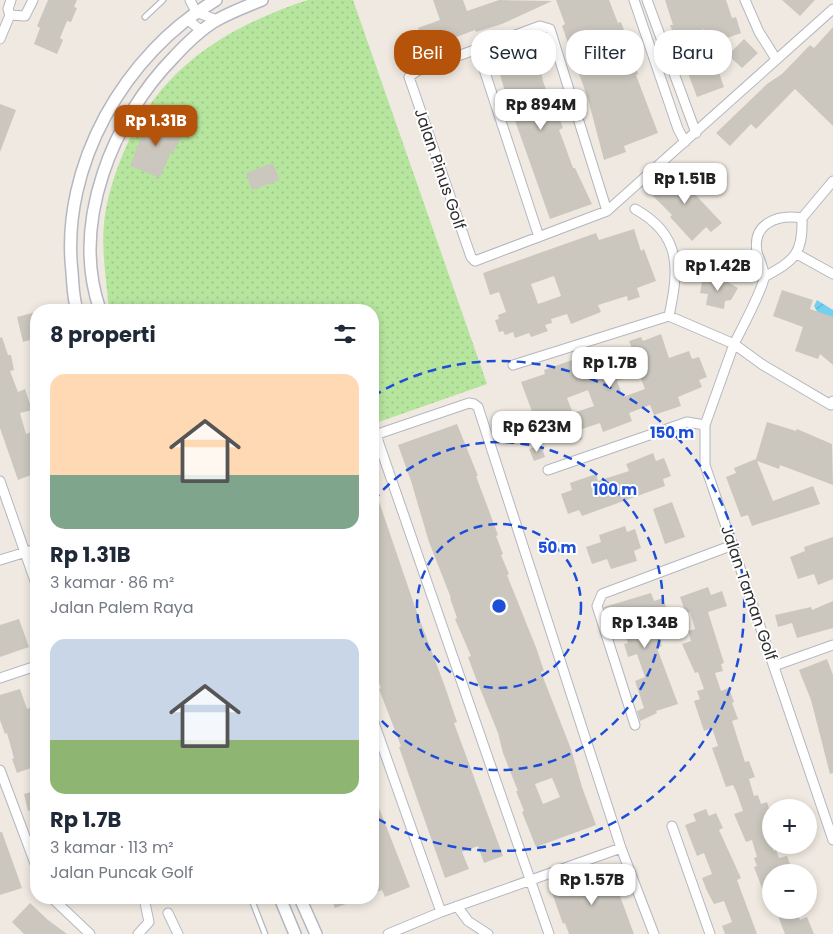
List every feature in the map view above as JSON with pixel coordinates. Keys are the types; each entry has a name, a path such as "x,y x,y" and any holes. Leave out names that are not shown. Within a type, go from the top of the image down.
{"street":[{"path":"0,39 10,15 8,9 11,0"},
{"path":"10,15 25,16 33,0"},
{"path":"190,0 191,16 198,28 199,34"},
{"path":"76,304 70,255 72,217 81,173 96,136 116,96 144,59 191,16 216,0"},
{"path":"99,304 92,271 92,230 103,172 112,146 133,106 158,72 216,20 262,0"},
{"path":"634,0 678,129 685,142"},
{"path":"647,0 696,133"},
{"path":"745,0 759,32 776,59"},
{"path":"486,75 539,237 607,211 833,9"},
{"path":"191,16 216,20"},
{"path":"530,30 540,26 550,30"},
{"path":"556,48 607,211"},
{"name":"Jalan Pinus Golf","path":"471,53 417,71 412,74 409,81 471,257 475,261 481,260 539,237"},
{"path":"802,218 782,217 772,220 761,227 756,239 757,252 764,277 782,268 797,254 802,237 802,218 833,181"},
{"path":"635,209 652,219 668,238 675,260 676,287 669,316"},
{"path":"797,254 833,274"},
{"name":"Jalan Taman Golf","path":"764,277 742,330 734,344 705,425 706,464 833,840"},
{"path":"513,365 669,316 734,344 763,365 831,405 833,401"},
{"path":"379,434 470,404 478,407 621,848 654,934"},
{"path":"548,470 687,422 705,425"},
{"path":"379,450 549,934"},
{"path":"0,481 30,567"},
{"path":"635,725 597,606 598,599 602,594 734,545"},
{"path":"0,560 30,551"},
{"path":"774,666 833,645"},
{"path":"0,678 30,668"},
{"path":"379,737 440,912"},
{"path":"0,770 4,794 30,852"},
{"path":"672,826 710,934"},
{"path":"388,934 440,912 621,848"},
{"path":"58,904 90,934"},
{"path":"138,934 149,922 145,904"},
{"path":"283,904 296,934"},
{"path":"303,904 316,934"},
{"path":"457,906 468,921 488,934"},
{"path":"168,913 178,934"}],"lane":[{"path":"145,17 163,0"},
{"path":"253,904 265,934"}],"green space":[{"path":"308,0 353,0 487,384 379,422 379,304 108,304 104,257 105,217 119,164 135,129 154,99 178,73 204,50 235,31 270,14"}],"water":[{"path":"817,300 833,310 833,317 827,319 819,315 814,306"}],"building":[{"path":"48,0 77,0 74,7 77,8 71,22 67,21 60,38 63,40 57,54 34,44 40,28 37,26"},
{"path":"433,0 463,0 467,11 499,0 552,1 502,24 482,30 471,30 461,35 461,30 419,30 418,28 440,20"},
{"path":"556,0 609,0 618,23 621,22 624,30 566,30 566,37 562,26 565,24"},
{"path":"665,0 726,0 732,18 736,17 741,33 732,36 732,30 704,30 702,28 703,30 672,30 670,25 673,25"},
{"path":"782,0 815,0 800,16"},
{"path":"833,27 833,126 795,89 756,129 751,124 730,146 716,133 767,84 782,74 810,45 814,48"},
{"path":"744,39 758,53 742,68 732,59 732,51"},
{"path":"500,75 542,75 552,107 555,106 563,128 559,130 573,168 575,168 592,204 550,219"},
{"path":"579,75 636,75 658,133 624,146 626,152 604,160 588,99"},
{"path":"689,75 720,75 724,87 697,97"},
{"path":"0,104 16,110 0,152"},
{"path":"154,115 184,132 173,153 171,152 160,178 130,166 141,137"},
{"path":"273,163 280,180 252,190 246,173"},
{"path":"679,167 696,183 690,189 722,223 711,232 706,227 692,241 670,217 672,215 651,194"},
{"path":"634,229 641,251 644,249 656,281 637,288 640,297 628,301 627,296 598,305 601,312 571,324 567,314 551,319 552,323 545,325 548,331 531,337 529,333 515,338 513,332 505,335 503,331 499,332 495,320 499,319 498,315 506,312 499,292 490,295 483,273 596,233 599,240","holes":["554,276 561,296 538,304 531,284"]},
{"path":"703,276 713,282 717,276 738,288 731,300 725,301 724,309 706,305 708,294 700,293"},
{"path":"782,290 813,300 810,309 833,317 833,365 820,354 818,359 795,351 803,327 773,316"},
{"path":"30,314 30,340 23,342 17,317"},
{"path":"661,334 669,358 689,351 692,359 699,357 707,377 699,380 702,387 678,397 681,406 654,415 650,405 629,413 632,421 603,432 600,423 579,430 582,439 570,443 566,434 539,444 530,418 534,417 521,382 545,374 544,370 606,348 610,357 632,349 629,341 641,337 643,341","holes":["639,374 645,389 623,397 617,381","588,390 594,406 573,413 567,398"]},
{"path":"2,337 8,355 11,355 14,370 10,371 18,392 25,389 30,404 30,410 20,413 26,434 30,432 30,475 18,480 0,428 0,338"},
{"path":"767,422 796,431 797,429 832,444 833,485 780,465 779,469 757,461 773,501 813,486 820,504 752,526 748,515 741,517 726,477 736,473 734,468 756,459"},
{"path":"457,424 478,476 476,476 498,535 496,536 503,554 501,555 509,574 507,575 537,650 544,671 541,672 571,749 596,825 536,847 522,812 524,811 516,791 518,791 503,753 498,733 468,657 471,656 455,619 457,618 451,598 429,542 398,445","holes":["552,778 560,797 543,804 535,784"]},
{"path":"541,445 545,457 534,461 529,449"},
{"path":"653,453 656,461 664,458 671,476 663,479 665,486 582,516 579,510 568,514 561,494 572,490 570,483 596,474 598,481 629,471 626,464"},
{"path":"379,502 457,722 454,723 503,856 484,863 478,846 462,852 469,869 445,878 399,747 401,746 379,689 381,688 379,683"},
{"path":"672,502 685,537 665,544 653,509"},
{"path":"625,526 627,532 635,529 641,548 634,551 637,561 611,569 607,559 592,564 586,547 601,542 599,535"},
{"path":"833,537 833,579 818,585 814,574 798,579 790,557 805,551 804,547"},
{"path":"708,587 711,595 722,591 727,606 708,612 724,663 721,664 723,671 715,673 721,691 729,688 738,719 732,721 745,762 749,761 755,777 749,779 754,796 758,795 762,804 762,854 778,854 779,858 787,856 790,864 762,864 762,888 754,867 757,866 754,858 757,857 752,840 746,842 734,814 743,811 736,791 733,785 726,787 712,748 718,746 712,728 704,731 694,701 700,699 697,691 704,689 698,672 695,673 682,644 691,641 688,631 695,629 690,612 686,614 680,597"},
{"path":"651,593 654,601 663,598 669,616 660,619 662,623 655,626 662,646 657,648 678,704 656,711 657,713 640,721 637,711 644,708 635,681 645,677 637,654 628,657 624,644 628,643 620,622 610,625 604,607"},
{"path":"833,601 833,628 797,638 792,623 778,627 775,615 811,607 812,610"},
{"path":"19,619 29,647 0,657 0,625"},
{"path":"827,659 833,675 833,773 830,774 811,700 799,670"},
{"path":"20,689 27,709 30,708 30,768 17,773 7,733 5,734 0,720 0,695"},
{"path":"30,792 30,810 28,811 24,794"},
{"path":"379,808 410,887 385,897 382,890 379,891"},
{"path":"706,809 709,816 716,813 723,828 719,830 741,878 737,880 757,934 725,934 722,926 732,922 724,901 714,904 707,891 702,878 712,874 704,853 697,856 685,825 696,821 693,814"},
{"path":"0,832 2,832 22,888 0,895"},
{"path":"610,869 634,934 569,934 565,923 563,924 552,893 556,891 554,886 574,879 575,882"},
{"path":"30,903 67,934 24,934 12,922"},
{"path":"333,904 346,904 335,908"},
{"path":"779,919 808,919 814,934 785,934"}]}
